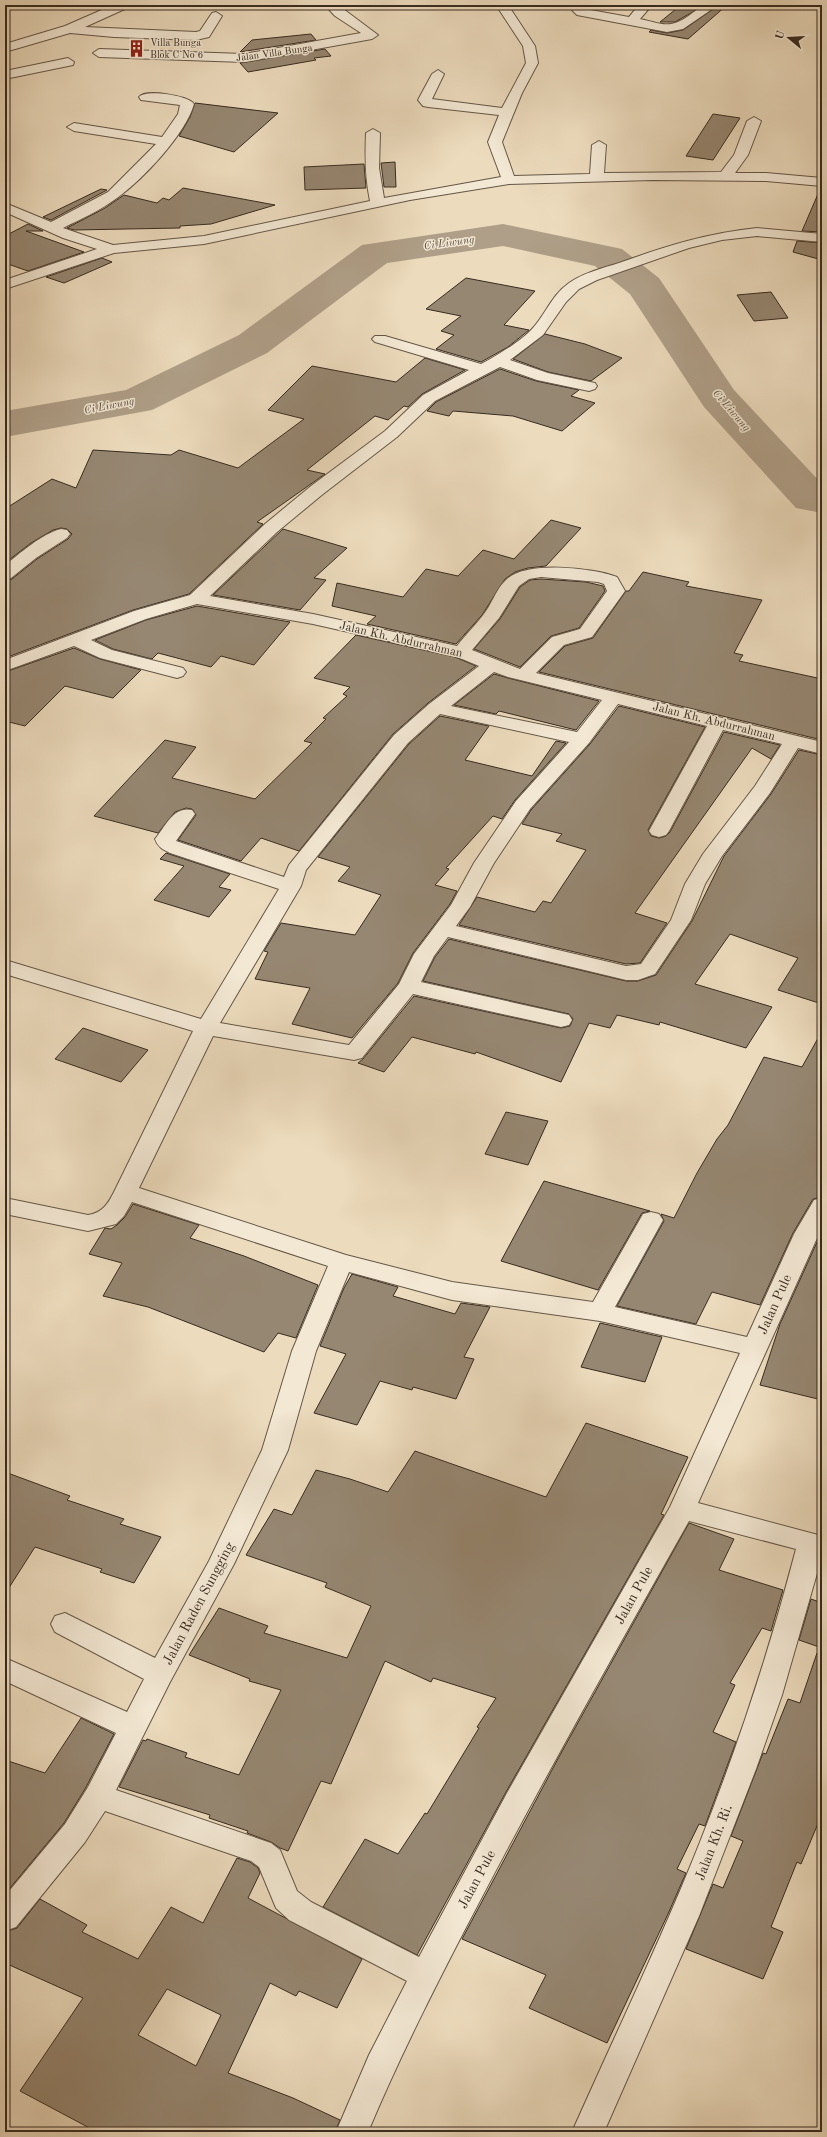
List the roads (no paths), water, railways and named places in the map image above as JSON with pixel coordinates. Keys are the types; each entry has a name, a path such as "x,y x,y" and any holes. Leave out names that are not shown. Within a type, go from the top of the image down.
{"street":[{"path":"5,48 69,29 123,5"},
{"name":"Jalan Villa Bunga","path":"99,53 244,58 372,35 363,27 339,13 331,5"},
{"path":"502,5 529,46 532,63 507,112 495,142 500,163 509,180"},
{"path":"573,5 582,12 631,22 673,28 679,26 712,5"},
{"path":"631,22 646,5"},
{"path":"69,29 114,33 196,36 205,34 216,16"},
{"path":"5,75 68,62"},
{"path":"438,74 425,100 428,104 507,112"},
{"path":"51,228 112,195 166,142 184,112 187,104 180,100 146,97"},
{"path":"725,177 741,155 754,121"},
{"path":"74,127 166,142"},
{"path":"373,133 372,151 374,185 378,203"},
{"path":"597,176 599,145"},
{"path":"5,285 112,249 204,240 262,229 410,196 509,180 597,176 725,177 822,182"},
{"path":"5,207 51,228 112,249"},
{"path":"196,599 271,528 316,490 391,434 429,398 481,369 499,361 538,332 561,299 574,286 592,277 684,245 722,236 757,232 822,238"},
{"path":"380,339 481,369"},
{"path":"499,361 535,374 564,382 589,386"},
{"path":"5,574 30,554 60,534"},
{"path":"461,652 493,614 512,583 524,575 541,572 601,578 611,581 616,591 586,633 558,641 549,648 524,675"},
{"name":"Jalan Kh. Abdurrahman","path":"5,666 140,615 196,599 320,620 461,652 491,665 524,675 822,748"},
{"path":"76,640 112,656 178,672"},
{"path":"5,1206 88,1223 101,1223 114,1213 126,1192 206,1028 291,886 296,869 375,769 402,739 436,708 491,665"},
{"path":"5,967 206,1028 354,1052 408,986 424,954 460,907 484,863 523,805 582,739 614,697"},
{"path":"436,708 582,739"},
{"path":"659,832 718,722"},
{"path":"443,929 626,973 638,973 648,969 681,920 694,884 714,854 763,789 794,740"},
{"path":"185,814 165,839 167,844 177,849 291,886"},
{"path":"408,986 561,1020"},
{"path":"126,1192 342,1262 452,1291 600,1312 754,1348"},
{"name":"Jalan Pule","path":"352,2132 380,2065 425,1975 517,1802 682,1509 806,1234 822,1206"},
{"path":"600,1312 651,1220"},
{"name":"Jalan Raden Sungging","path":"5,1918 75,1833 98,1796 160,1674 221,1564 275,1450 304,1351 342,1262"},
{"path":"682,1509 816,1544"},
{"name":"Jalan Kh. Ri.","path":"588,2132 680,1930 754,1735 800,1589 816,1544"},
{"path":"65,1624 160,1674"},
{"path":"5,1669 133,1728"},
{"path":"98,1796 261,1852 270,1859 286,1899 300,1911 425,1975"}],"waterway":[{"name":"Ci Liwung","path":"5,424 137,401 253,344 376,253 503,235 608,257 645,286 719,398 812,499 822,500"}],"place":[{"name":"Villa Bunga Blok C No 6","path":"137,48"}]}
